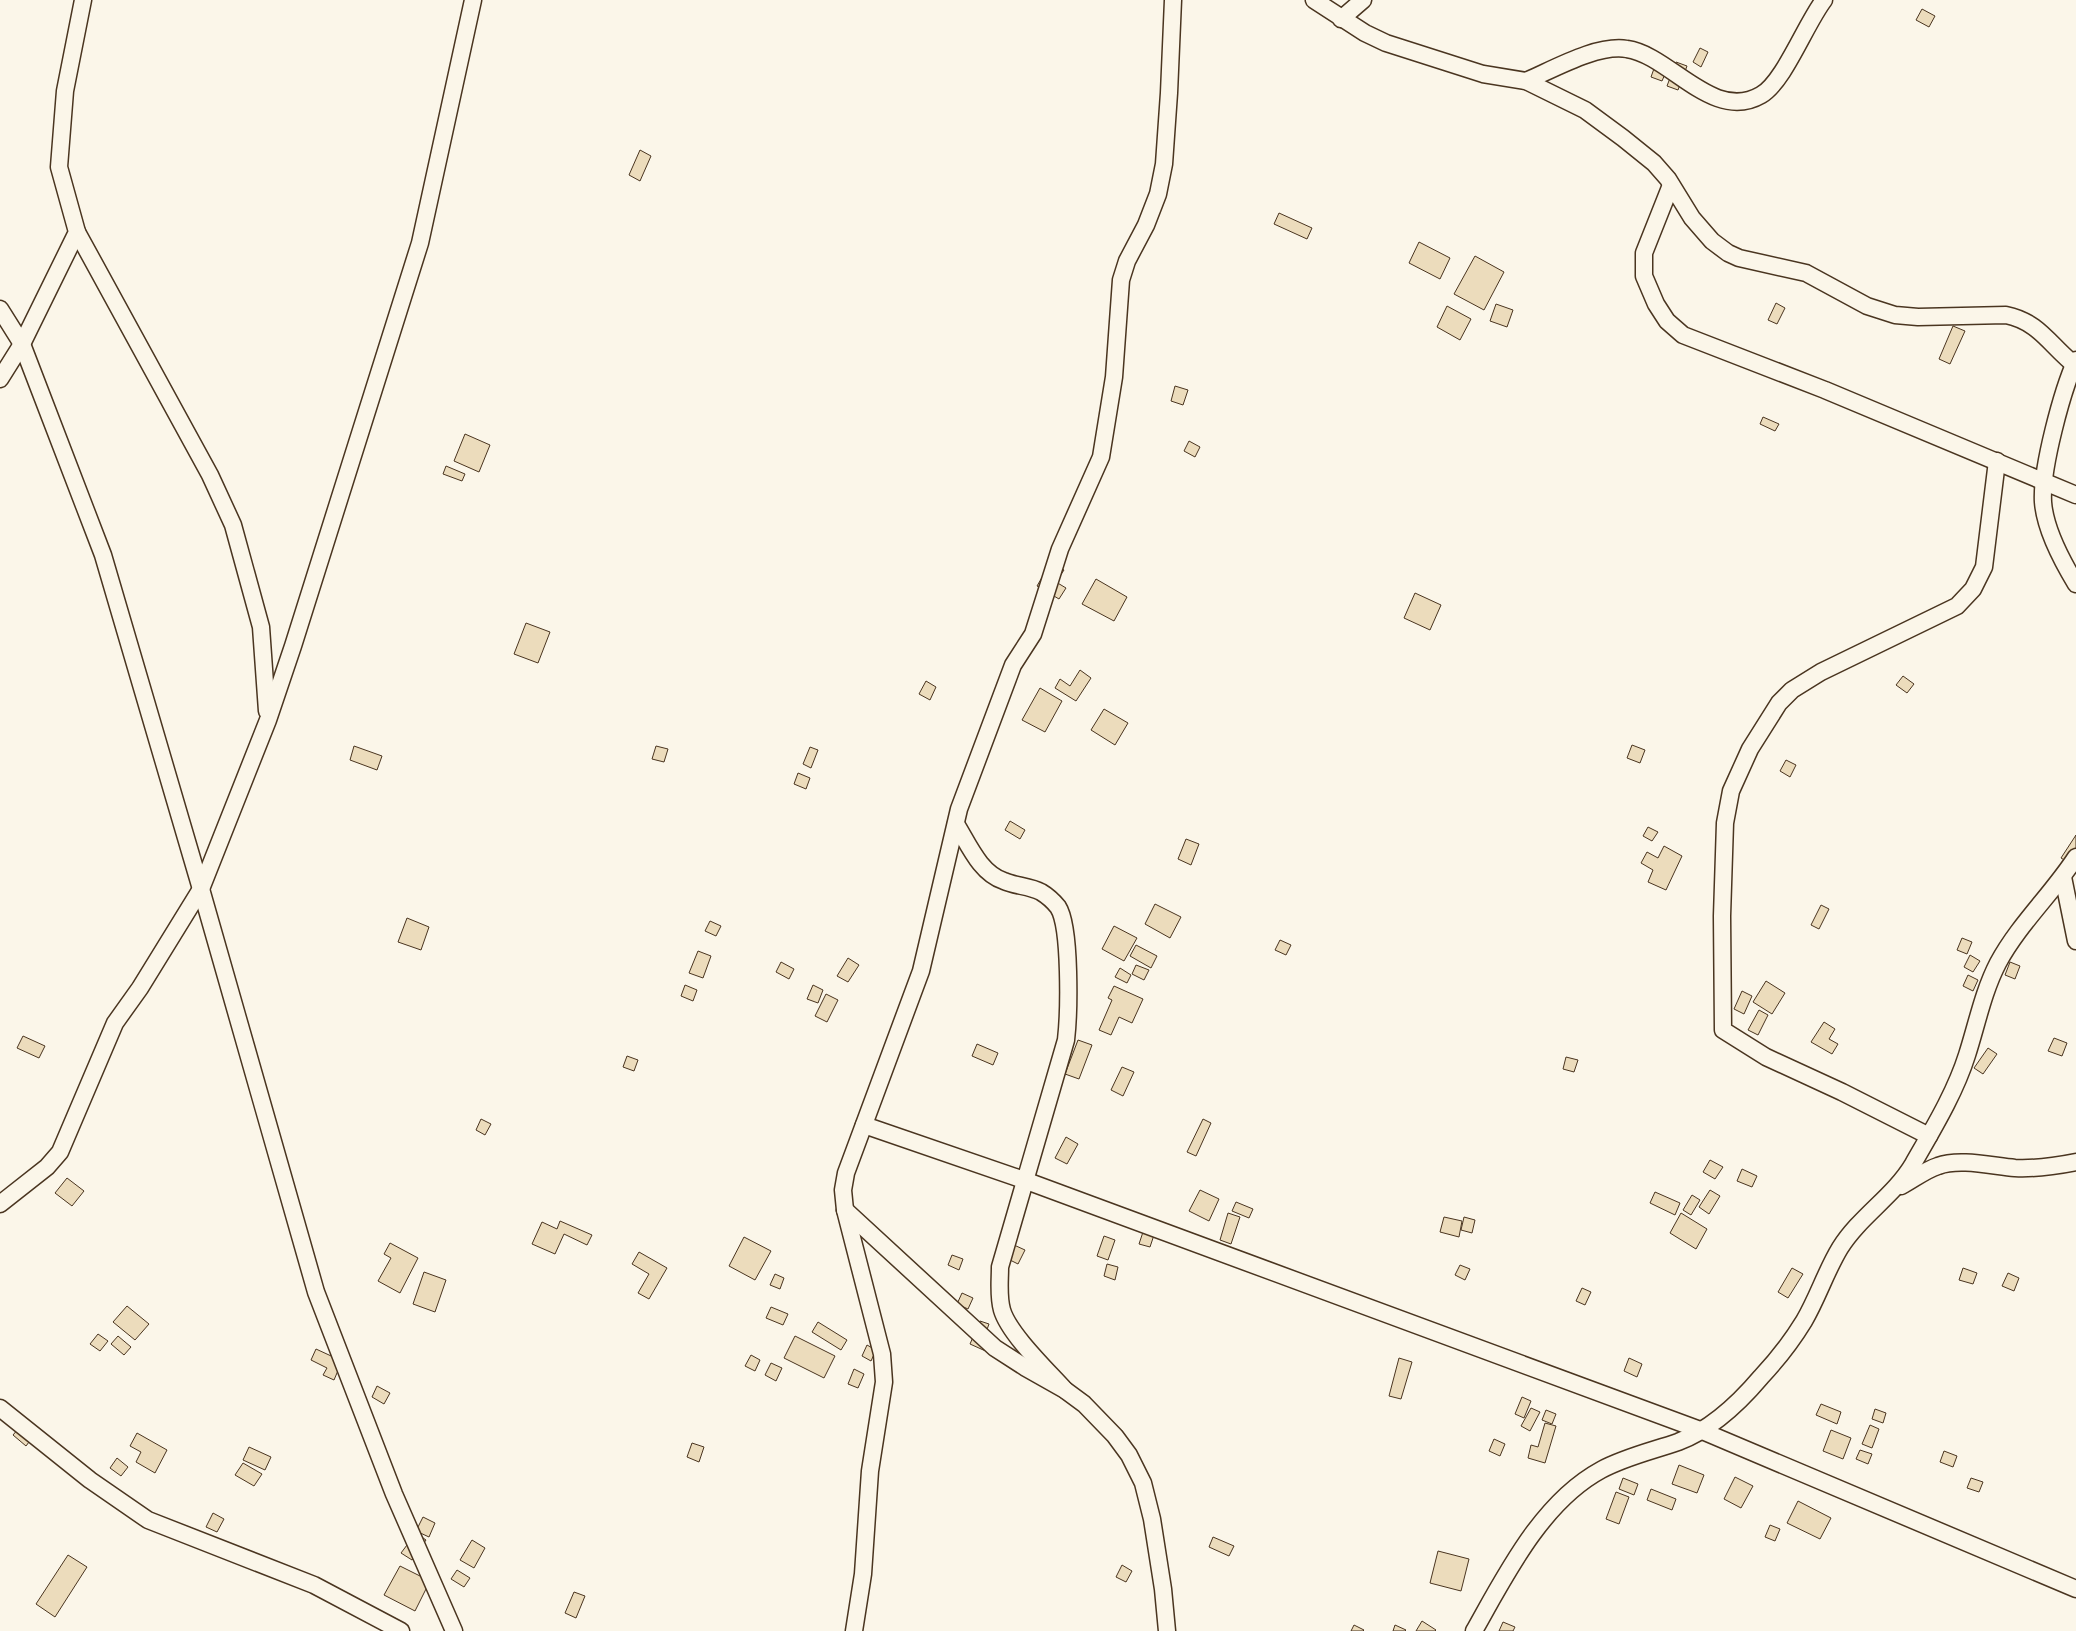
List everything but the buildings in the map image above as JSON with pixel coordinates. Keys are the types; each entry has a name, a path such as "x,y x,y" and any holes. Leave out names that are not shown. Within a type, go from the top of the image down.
{"street":[{"path":"83,0 65,91 59,166 77,232 210,475 233,525 260,627 268,720"},
{"path":"0,1204 47,1167 60,1152 115,1023 140,988 201,889 268,720 420,243 473,0"},
{"path":"854,1631 863,1574 870,1471 884,1382 882,1354 845,1210 843,1190 846,1173 922,971 960,809 1013,665 1032,634 1060,549 1100,457 1114,377 1121,280 1127,261 1146,225 1158,194 1164,164 1173,0"},
{"path":"1314,0 1365,33 1386,43 1483,74 1526,81 1584,110 1616,132 1654,163 1692,218 1712,241 1728,253 1739,258 1806,272 1867,306 1895,315 1918,317 2006,315 2018,317 2036,327 2075,363 2057,421 2044,481 2043,504 2050,530 2076,584"},
{"path":"1341,18 1363,0"},
{"path":"1526,81 1590,54 1613,48 1629,49 1651,58 1686,82 1716,97 1737,102 1761,95 1777,80 1824,0"},
{"path":"1671,185 1644,253 1644,276 1656,304 1667,321 1683,335 1817,386 2076,495"},
{"path":"0,380 22,344 77,232"},
{"path":"0,309 22,344 103,555 316,1292 394,1494 454,1631"},
{"path":"1928,1136 1842,1092 1766,1057 1723,1030 1722,916 1725,823 1731,791 1750,749 1779,703 1792,690 1821,672 1957,606 1972,589 1984,567 1997,461"},
{"path":"956,824 982,867 1002,881 1040,892 1058,908 1064,929 1068,1022 1066,1040 1000,1267 999,1292 1002,1311 1010,1326 1065,1390"},
{"path":"1474,1631 1500,1585 1534,1532 1555,1505 1566,1495 1601,1470 1632,1457 1680,1441 1700,1430 1733,1406 1762,1376 1804,1321 1840,1249 1855,1227 1892,1191 1911,1167 1941,1114 1966,1057 1985,993 1998,965 2022,927 2063,877 2076,857"},
{"path":"2063,877 2076,941"},
{"path":"864,1125 1024,1180 1700,1430 2076,1589"},
{"path":"1892,1191 1937,1166 1946,1164 1956,1163 2016,1168 2055,1166 2076,1162"},
{"path":"845,1210 996,1348 1065,1390 1084,1404 1115,1436 1129,1455 1143,1483 1152,1519 1167,1631"},
{"path":"0,1408 90,1480 148,1520 314,1585 401,1631"}]}
